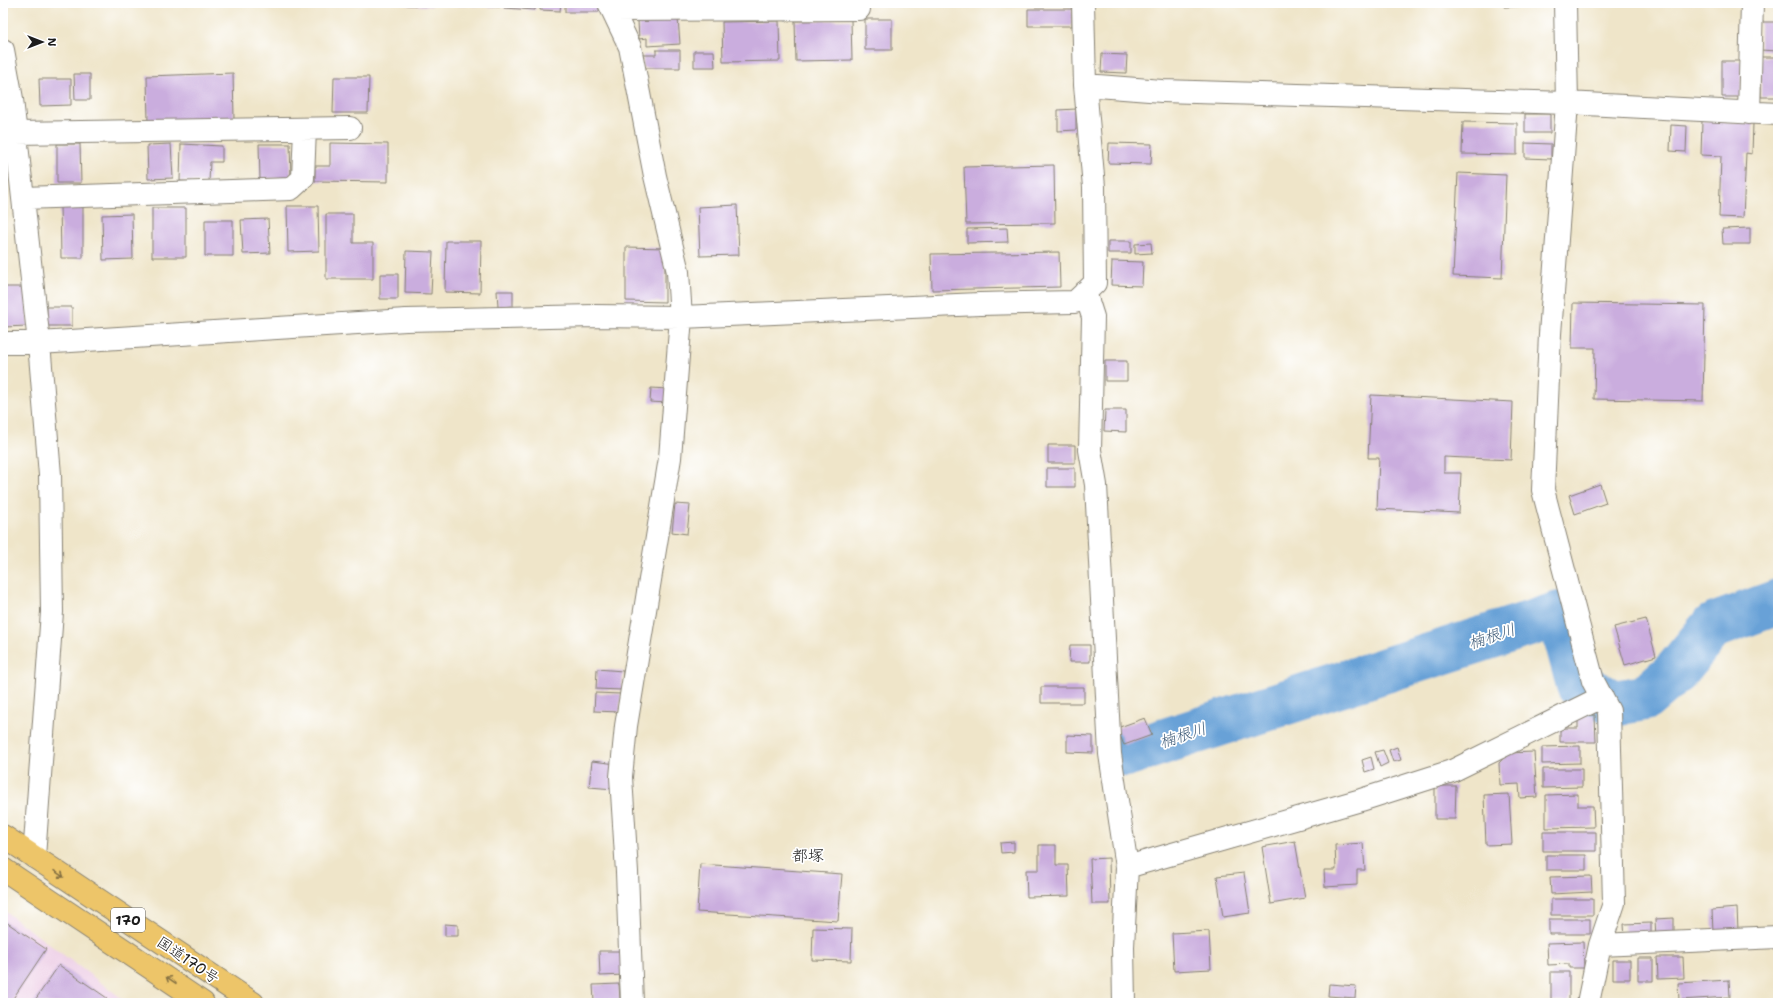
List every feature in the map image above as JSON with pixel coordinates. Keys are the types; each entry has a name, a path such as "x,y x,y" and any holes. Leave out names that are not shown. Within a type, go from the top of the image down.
{"highway":[{"name":"国道170号","path":"3,836 253,1003"},
{"name":"国道170号","path":"3,869 203,1003"}],"street":[{"path":"3,343 39,343 406,320 594,316 681,317 980,304 1075,302 1095,283 1094,187 1085,85 1083,3"},
{"path":"1565,3 1567,103 1550,334 1543,490 1593,681 1609,711 1614,903 1600,945 1588,1003"},
{"path":"1749,113 1752,3"},
{"path":"632,1003 627,872 621,777 626,726 670,458 681,317 678,272 655,176 630,47 611,7 859,8"},
{"path":"3,50 8,99 16,132 39,343 50,475 52,612 34,857"},
{"path":"1085,85 1162,91 1567,103 1778,114"},
{"path":"16,132 350,128"},
{"path":"23,198 291,188 303,178 305,129"},
{"path":"1085,292 1093,317 1090,450 1096,485 1110,754 1127,867 1123,947 1124,1003"},
{"path":"1127,867 1361,800 1452,771 1515,738 1602,697"},
{"path":"1600,945 1778,937"}],"shaded area":[{"path":"3,910 128,1003 3,1003"}],"building":[{"path":"407,3 432,3 432,6 407,5"},
{"path":"437,3 467,3 467,6 437,5"},
{"path":"472,3 500,3 500,7 472,6"},
{"path":"505,3 536,3 535,10 504,8"},
{"path":"540,3 561,3 560,11 540,10"},
{"path":"565,3 599,3 599,12 565,12"},
{"path":"1504,3 1538,3 1538,6 1504,7"},
{"path":"1028,9 1072,9 1072,26 1028,26"},
{"path":"678,18 680,44 647,46 647,38 639,39 638,21"},
{"path":"865,19 892,19 892,50 865,50"},
{"path":"851,20 852,60 796,61 795,21"},
{"path":"779,21 780,61 723,62 722,22"},
{"path":"1760,22 1778,22 1778,51 1760,50"},
{"path":"656,50 680,50 680,68 643,68 643,55 656,55"},
{"path":"694,51 714,51 715,67 694,67"},
{"path":"1102,54 1127,55 1126,73 1101,72"},
{"path":"1761,57 1778,57 1778,97 1761,97"},
{"path":"1722,61 1741,61 1741,97 1722,97"},
{"path":"233,73 234,119 148,122 147,76"},
{"path":"74,74 90,74 90,100 75,100"},
{"path":"334,77 369,77 368,113 333,113"},
{"path":"39,79 71,79 71,105 40,106"},
{"path":"1076,109 1076,130 1058,131 1058,110"},
{"path":"1525,114 1550,114 1550,133 1525,133"},
{"path":"1702,121 1753,123 1752,154 1746,153 1743,218 1719,217 1721,156 1701,155"},
{"path":"1463,122 1517,123 1517,155 1462,154"},
{"path":"1671,125 1687,126 1686,152 1670,151"},
{"path":"3,126 10,126 10,149 3,149"},
{"path":"330,143 388,144 388,182 315,181 315,166 330,166"},
{"path":"1109,143 1152,144 1151,164 1108,163"},
{"path":"1525,143 1551,144 1551,159 1525,158"},
{"path":"57,144 80,144 81,183 57,183"},
{"path":"171,144 173,178 148,179 147,145"},
{"path":"181,144 222,146 222,162 210,162 209,182 180,181"},
{"path":"259,144 290,144 291,178 260,179"},
{"path":"1054,165 1055,223 966,224 964,167"},
{"path":"1458,173 1506,175 1502,278 1453,276"},
{"path":"60,204 83,204 83,258 61,258"},
{"path":"737,205 739,255 700,256 698,207"},
{"path":"287,206 318,206 319,251 288,252"},
{"path":"152,208 186,208 186,257 152,257"},
{"path":"132,214 133,259 103,260 102,215"},
{"path":"326,214 353,214 353,243 373,243 373,279 326,279"},
{"path":"268,219 270,253 243,254 241,220"},
{"path":"205,220 233,220 233,256 205,256"},
{"path":"1007,228 1008,242 967,243 967,229"},
{"path":"1750,228 1750,244 1723,244 1722,229"},
{"path":"446,241 481,241 480,293 445,292"},
{"path":"1108,241 1131,241 1131,253 1108,253"},
{"path":"1151,243 1152,253 1135,254 1135,244"},
{"path":"626,247 665,248 665,302 626,301"},
{"path":"406,251 433,252 431,294 405,293"},
{"path":"1059,252 1060,287 932,290 931,254"},
{"path":"1112,261 1143,262 1142,286 1111,285"},
{"path":"380,274 398,274 398,299 380,299"},
{"path":"3,287 27,287 28,326 3,327"},
{"path":"497,291 513,291 513,306 498,307"},
{"path":"1573,303 1705,305 1703,401 1594,399 1595,348 1572,348"},
{"path":"47,307 72,307 72,326 47,326"},
{"path":"1105,361 1127,361 1127,381 1105,381"},
{"path":"651,388 668,389 668,403 650,402"},
{"path":"1371,395 1513,402 1511,460 1444,457 1444,473 1461,473 1459,513 1377,509 1379,458 1368,458"},
{"path":"1105,410 1126,410 1126,432 1104,431"},
{"path":"1048,445 1075,445 1075,463 1048,463"},
{"path":"1047,468 1075,468 1075,487 1047,487"},
{"path":"1600,484 1606,503 1575,514 1569,495"},
{"path":"675,504 690,505 687,534 672,532"},
{"path":"1646,619 1656,656 1625,665 1614,627"},
{"path":"1070,645 1090,645 1090,662 1069,662"},
{"path":"597,669 623,671 622,690 596,689"},
{"path":"1041,687 1084,687 1084,703 1041,703"},
{"path":"595,693 621,694 620,712 594,711"},
{"path":"1595,715 1596,742 1560,742 1560,728 1578,728 1578,716"},
{"path":"1145,718 1152,735 1124,745 1117,728"},
{"path":"1067,735 1093,736 1093,753 1067,752"},
{"path":"1580,746 1580,763 1542,764 1542,747"},
{"path":"1397,747 1401,760 1393,762 1389,750"},
{"path":"1383,750 1388,763 1380,767 1375,752"},
{"path":"1534,752 1537,797 1520,798 1519,784 1500,785 1499,763 1508,753"},
{"path":"1371,757 1374,769 1365,772 1362,760"},
{"path":"592,761 617,764 614,789 589,787"},
{"path":"1543,769 1582,769 1582,787 1543,788"},
{"path":"1435,786 1456,786 1455,819 1435,819"},
{"path":"1509,794 1512,844 1486,845 1484,795"},
{"path":"1578,794 1578,806 1593,806 1594,827 1546,828 1546,795"},
{"path":"1543,832 1596,832 1596,851 1543,851"},
{"path":"1295,841 1305,898 1271,904 1262,847"},
{"path":"1014,842 1014,852 1001,853 1000,843"},
{"path":"1363,843 1365,870 1357,870 1357,885 1325,887 1324,870 1336,870 1335,845"},
{"path":"1039,845 1056,845 1056,865 1068,865 1069,896 1027,897 1026,870 1039,870"},
{"path":"1546,855 1586,855 1586,870 1546,870"},
{"path":"1109,858 1110,904 1092,904 1090,859"},
{"path":"700,864 842,874 838,921 697,912"},
{"path":"1244,873 1250,913 1223,917 1217,876"},
{"path":"1591,876 1592,892 1551,894 1550,877"},
{"path":"1551,899 1593,899 1593,915 1551,915"},
{"path":"1737,908 1738,930 1713,931 1712,910"},
{"path":"1674,918 1674,938 1656,939 1655,919"},
{"path":"1549,919 1590,919 1590,934 1549,934"},
{"path":"3,920 46,949 10,1003 3,1003"},
{"path":"1651,923 1651,940 1625,940 1624,924"},
{"path":"445,924 458,925 458,936 445,936"},
{"path":"813,928 852,929 851,961 812,960"},
{"path":"1209,931 1211,969 1174,971 1172,933"},
{"path":"1583,942 1584,968 1569,968 1569,964 1548,965 1547,943"},
{"path":"599,951 623,951 624,975 600,976"},
{"path":"1657,957 1683,957 1684,978 1658,979"},
{"path":"1638,958 1653,958 1653,981 1638,981"},
{"path":"1613,960 1630,960 1630,979 1613,979"},
{"path":"59,965 107,998 103,1003 33,1003"},
{"path":"1551,972 1569,972 1569,1002 1551,1002"},
{"path":"1729,980 1730,997 1679,1000 1678,983"},
{"path":"619,984 620,1000 594,1002 593,985"},
{"path":"1329,984 1356,986 1355,998 1328,996"}],"waterway":[{"name":"楠根川","path":"1125,754 1560,614 1579,685 1614,703 1645,698 1676,671 1713,626 1778,602"}],"district":[{"name":"都塚","path":"808,855"}]}
